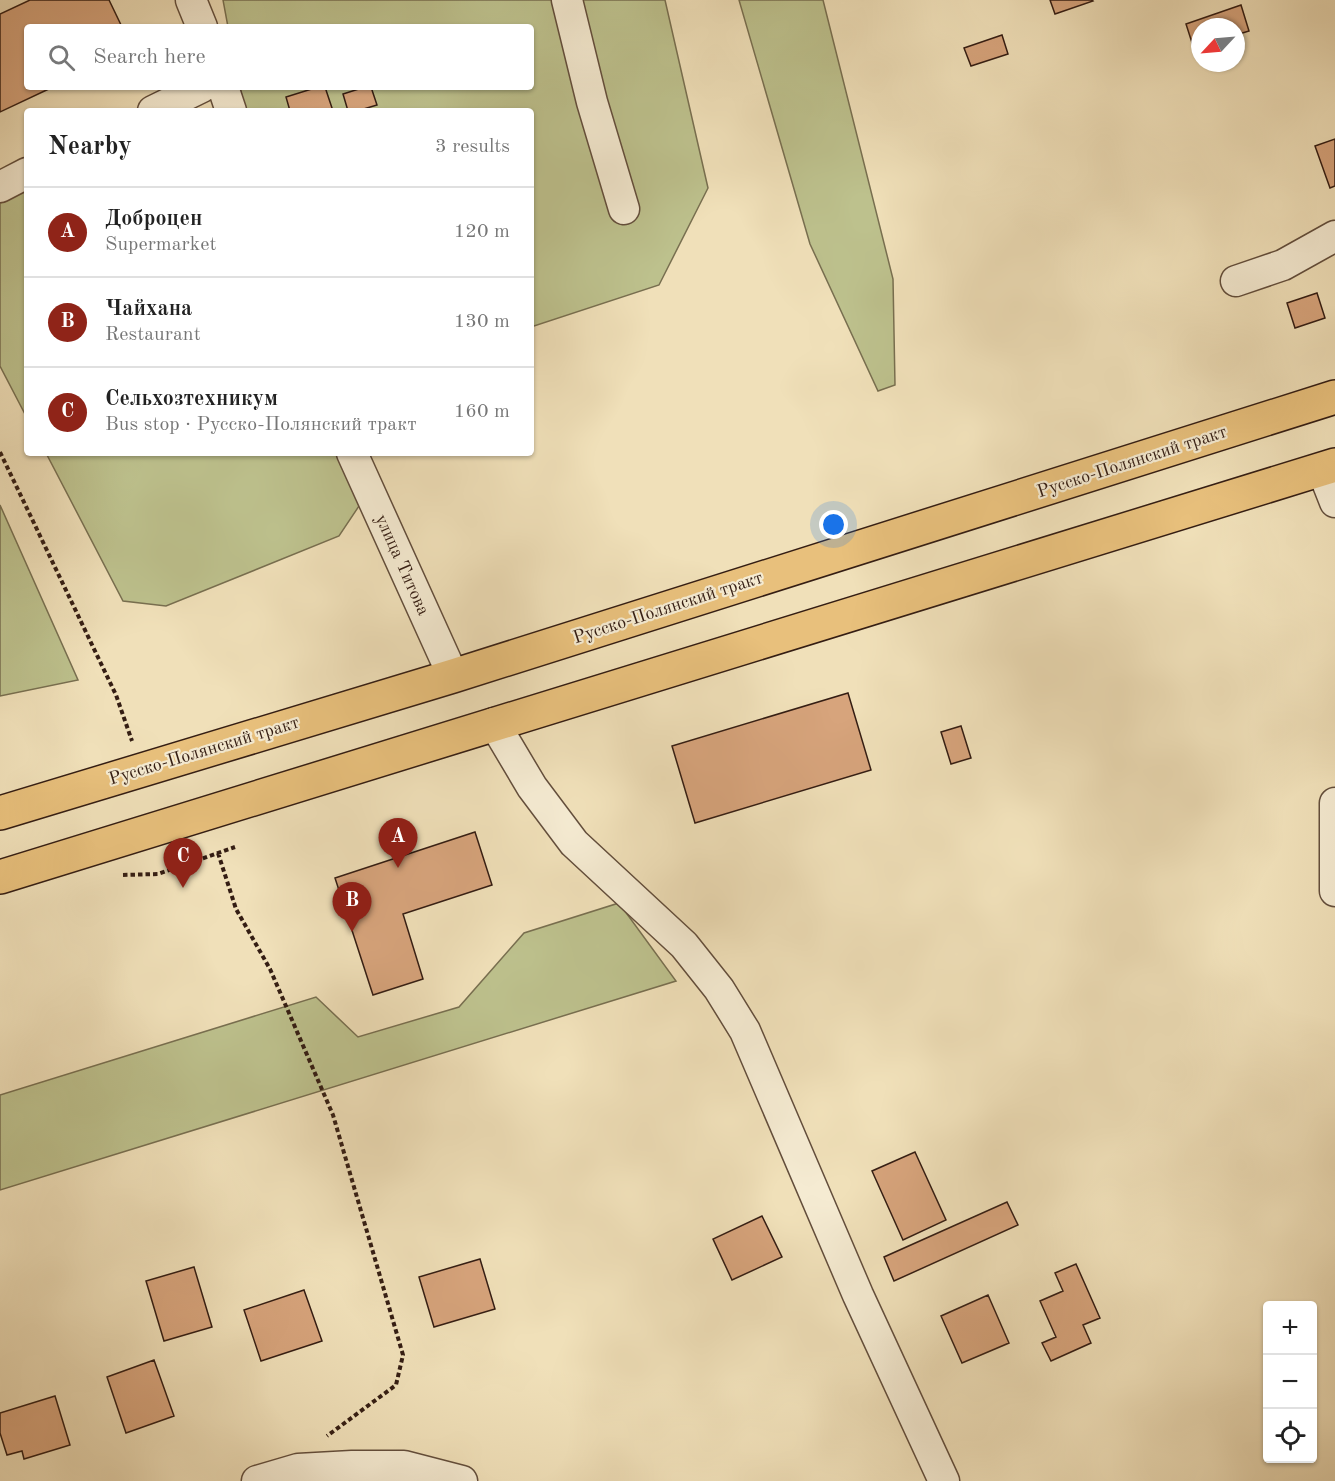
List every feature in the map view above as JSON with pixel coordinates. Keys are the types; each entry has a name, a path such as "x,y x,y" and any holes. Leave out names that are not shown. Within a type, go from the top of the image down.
{"main road":[{"name":"Русско-Полянский тракт","path":"0,813 453,676 1335,398"},
{"path":"0,877 1328,467"}],"street":[{"path":"191,0 201,24"},
{"path":"567,0 592,102 624,209"},
{"path":"159,108 196,90"},
{"path":"224,90 230,108"},
{"path":"0,187 24,175"},
{"path":"1236,281 1283,265 1335,236"},
{"name":"улица Титова","path":"353,456 453,676"},
{"path":"1328,467 1335,502"},
{"path":"494,723 532,787 574,843 684,945 719,989 740,1022 858,1295 944,1481"},
{"path":"1335,803 1335,891"},
{"path":"257,1481 298,1468 321,1466 404,1466 462,1481"}],"path":[{"path":"0,452 116,695 134,746"},
{"path":"114,875 158,874 235,847"},
{"path":"218,853 236,909 270,969 333,1115 403,1355 396,1385 308,1449 298,1468"}],"green space":[{"path":"223,0 665,0 708,188 659,285 534,326 534,108 244,108 241,90 534,90 534,24 227,24"},
{"path":"739,0 823,0 893,279 895,385 878,391 810,244"},
{"path":"24,190 24,412 0,366 0,203"},
{"path":"48,456 340,456 361,503 339,536 166,606 123,601"},
{"path":"0,505 78,680 0,696"},
{"path":"619,903 676,981 0,1190 0,1095 316,997 358,1037 459,1007 524,933"}],"building":[{"path":"30,0 109,0 121,24 24,24 24,90 47,90 0,112 0,14"},
{"path":"1050,0 1092,0 1093,1 1055,14"},
{"path":"1241,5 1245,18 1203,18"},
{"path":"1245,18 1249,31 1245,32"},
{"path":"1191,22 1191,40 1186,24"},
{"path":"1002,35 1008,54 971,66 964,48"},
{"path":"308,90 326,90 332,108 289,108 286,97"},
{"path":"356,90 372,90 377,105 367,108 347,108 343,94"},
{"path":"1335,139 1335,186 1330,188 1315,146"},
{"path":"1317,293 1325,318 1295,328 1287,303"},
{"path":"848,693 871,770 695,823 672,746"},
{"path":"961,726 971,758 951,764 941,732"},
{"path":"475,832 492,885 403,914 423,979 373,995 335,878"},
{"path":"915,1152 946,1220 903,1240 872,1171"},
{"path":"1007,1202 1018,1225 894,1281 884,1257"},
{"path":"762,1216 782,1257 732,1280 713,1239"},
{"path":"480,1259 495,1309 434,1327 419,1277"},
{"path":"1076,1264 1100,1318 1083,1325 1091,1343 1051,1361 1042,1343 1056,1337 1040,1301 1063,1291 1055,1273"},
{"path":"194,1267 212,1327 164,1341 146,1281"},
{"path":"304,1290 322,1341 261,1361 244,1310"},
{"path":"988,1295 1009,1343 962,1363 941,1316"},
{"path":"154,1360 174,1416 126,1433 107,1377"},
{"path":"55,1396 70,1445 24,1459 22,1451 7,1455 0,1433 0,1413"}],"place":[{"name":"Доброцен","path":"398,868"},
{"name":"Сельхозтехникум","path":"183,888"},
{"name":"Чайхана","path":"352,932"}]}
